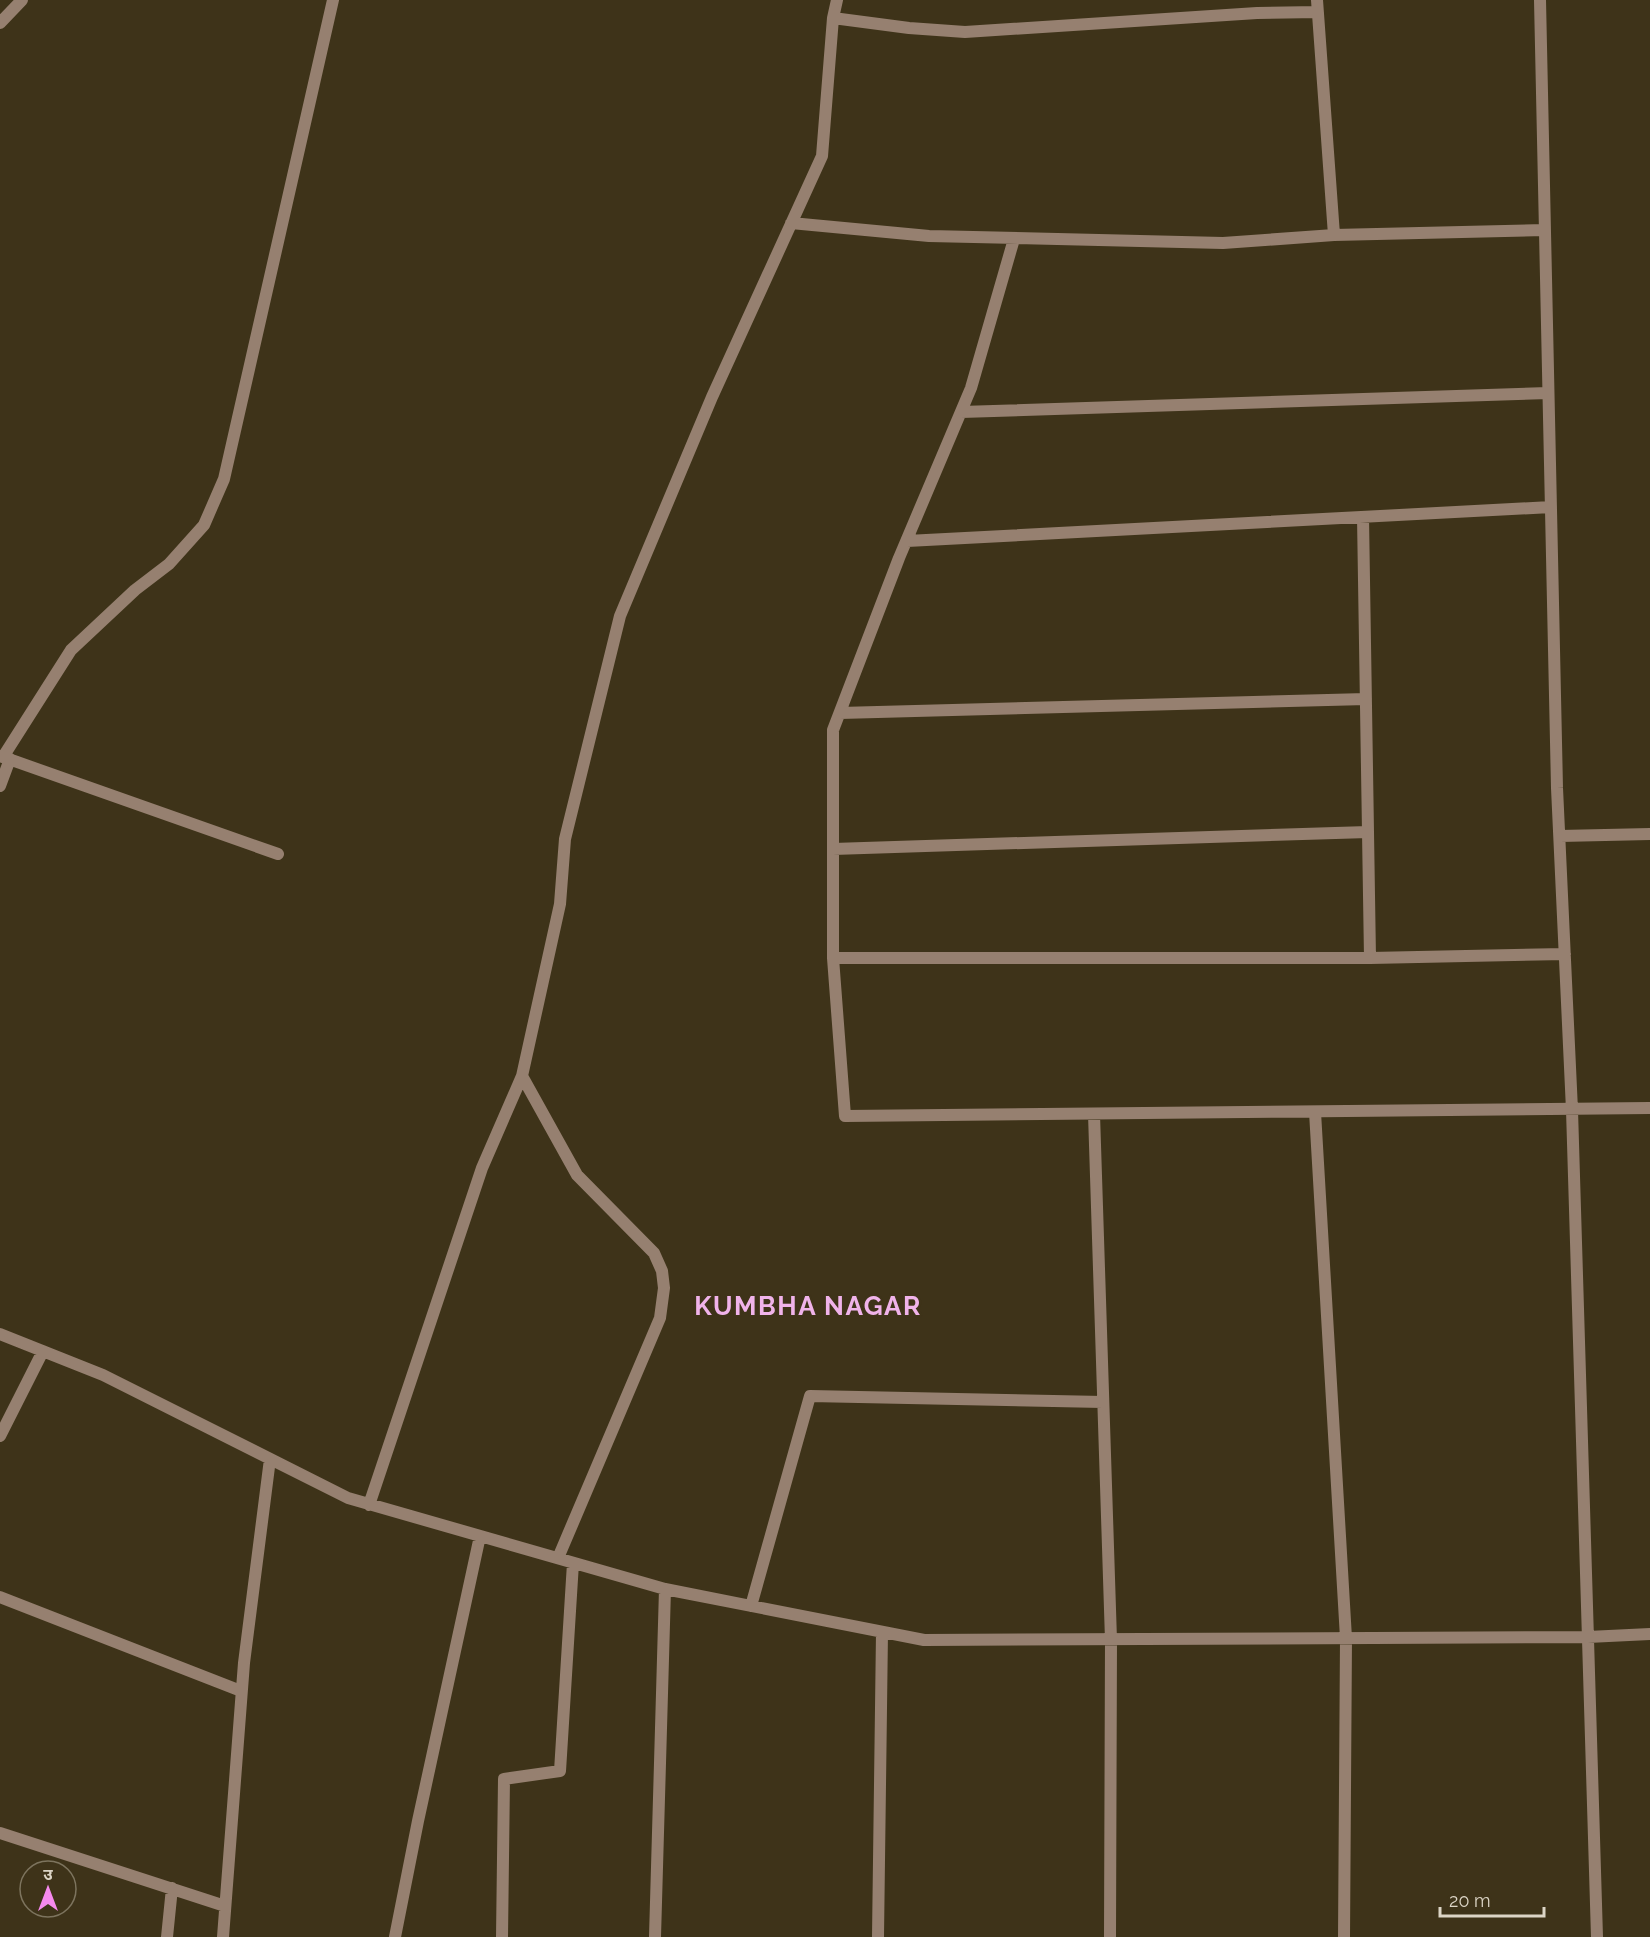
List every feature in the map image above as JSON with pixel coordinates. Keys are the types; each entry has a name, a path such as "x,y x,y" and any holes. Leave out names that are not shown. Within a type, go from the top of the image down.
{"street":[{"path":"0,23 22,0"},
{"path":"0,786 4,758 71,650 135,590 169,564 204,525 220,488 238,419 333,0"},
{"path":"369,1505 482,1168 522,1076 560,904 565,839 620,616 712,398 822,156 833,18 837,0"},
{"path":"1540,0 1560,836 1572,1110 1597,1937"},
{"path":"833,18 909,28 965,32 1257,13 1318,6 1334,235"},
{"path":"791,223 929,236 1223,243 1334,235 1544,230"},
{"path":"1014,239 971,388 907,541 833,730 833,958 845,1116 1650,1108"},
{"path":"961,412 1548,393"},
{"path":"907,541 1551,507"},
{"path":"1363,517 1370,958"},
{"path":"840,713 1366,699"},
{"path":"4,758 278,854"},
{"path":"833,849 1368,832"},
{"path":"1560,836 1650,834"},
{"path":"833,958 1370,958 1565,954"},
{"path":"522,1076 577,1175 654,1253 662,1271 664,1288 660,1318 558,1558"},
{"path":"1315,1112 1346,1638 1344,1937"},
{"path":"1094,1114 1111,1640 1110,1937"},
{"path":"0,1334 103,1375 348,1498 369,1505 665,1589 924,1640 1650,1634"},
{"path":"0,1436 43,1351"},
{"path":"751,1606 810,1396 1104,1402"},
{"path":"223,1937 241,1691 270,1459"},
{"path":"395,1937 480,1536"},
{"path":"502,1937 504,1779 560,1771 573,1563"},
{"path":"655,1937 665,1589"},
{"path":"0,1597 241,1691"},
{"path":"878,1937 882,1632"},
{"path":"0,1833 225,1906"},
{"path":"167,1937 172,1888"}],"district":[{"name":"KUMBHA NAGAR","path":"808,1306"}]}
